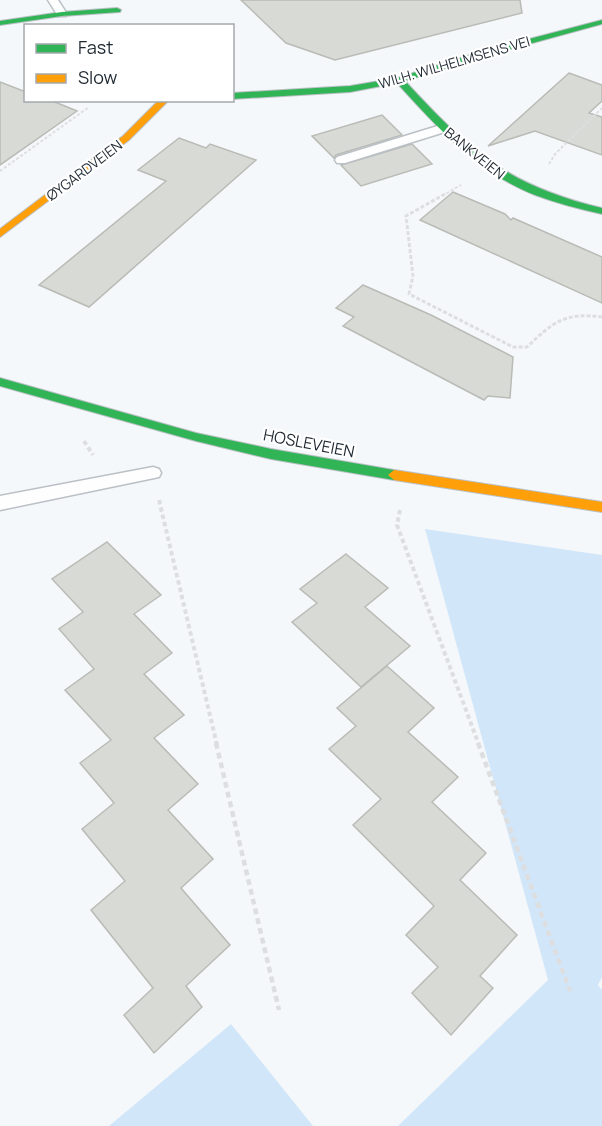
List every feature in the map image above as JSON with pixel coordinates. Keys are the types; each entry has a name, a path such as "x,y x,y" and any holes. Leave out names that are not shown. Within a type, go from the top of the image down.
{"street":[{"path":"0,23 118,5 118,24"},
{"name":"WILH. WILHELMSENS VEI","path":"234,96 350,89 399,81 472,57 602,22"},
{"name":"BANKVEIEN","path":"399,81 444,128 490,169 535,193 602,211"},
{"name":"WILH. WILHELMSENS VEI","path":"234,88 269,93"},
{"name":"ØYGARDVEIEN","path":"0,234 126,138 163,102"},
{"name":"HOSLEVEIEN","path":"0,380 16,387 143,425 224,444 405,477 602,507"}],"lane":[{"path":"53,0 62,14"},
{"path":"341,160 444,128"},
{"path":"0,502 153,473"}],"path":[{"path":"0,171 89,107"},
{"path":"559,200 559,186 549,173 548,165 555,154 602,108"},
{"path":"490,169 406,216 413,276 409,294 513,346 527,347 556,320 584,314 602,317"},
{"path":"153,473 279,1010"},
{"path":"405,477 397,525 570,991"}],"shaded area":[{"path":"425,529 602,555 602,977 598,985 602,990 602,1126 398,1126 548,980"},
{"path":"231,1024 313,1126 109,1126"}],"building":[{"path":"241,0 520,0 522,13 335,60 286,43"},
{"path":"569,73 602,85 602,101 589,113 602,117 602,155 535,131 488,146"},
{"path":"0,82 24,91 24,102 55,102 77,111 0,165"},
{"path":"382,115 402,135 336,155 334,158 312,136"},
{"path":"179,138 206,148 210,144 256,160 89,307 39,285 166,181 138,170"},
{"path":"412,144 432,164 361,186 341,165"},
{"path":"453,192 505,214 511,220 513,218 602,257 602,303 420,220"},
{"path":"363,285 431,315 513,357 510,398 488,396 484,400 343,326 354,317 336,308"},
{"path":"107,542 161,595 134,614 172,653 144,674 184,715 154,738 198,784 168,810 213,859 181,888 230,945 186,986 202,1007 154,1053 124,1015 153,988 91,910 125,881 82,829 114,803 80,763 111,740 65,690 94,669 59,629 83,612 52,579"},
{"path":"346,554 388,588 365,607 410,646 361,687 292,622 317,603 300,589"},
{"path":"387,666 434,708 408,732 458,777 432,802 486,853 460,880 517,935 480,976 493,988 451,1035 412,993 438,967 406,935 434,906 353,825 381,799 329,749 356,726 337,708"}],"traffic: fast":[{"path":"0,23 62,14 117,10"},
{"path":"234,96 350,89 399,80 482,54 602,22"},
{"path":"399,80 466,148 511,180 567,203 602,211"},
{"path":"0,382 196,437 271,454 394,475"}],"traffic: slow":[{"path":"0,234 126,138 163,102"},
{"path":"394,475 602,507"}]}
